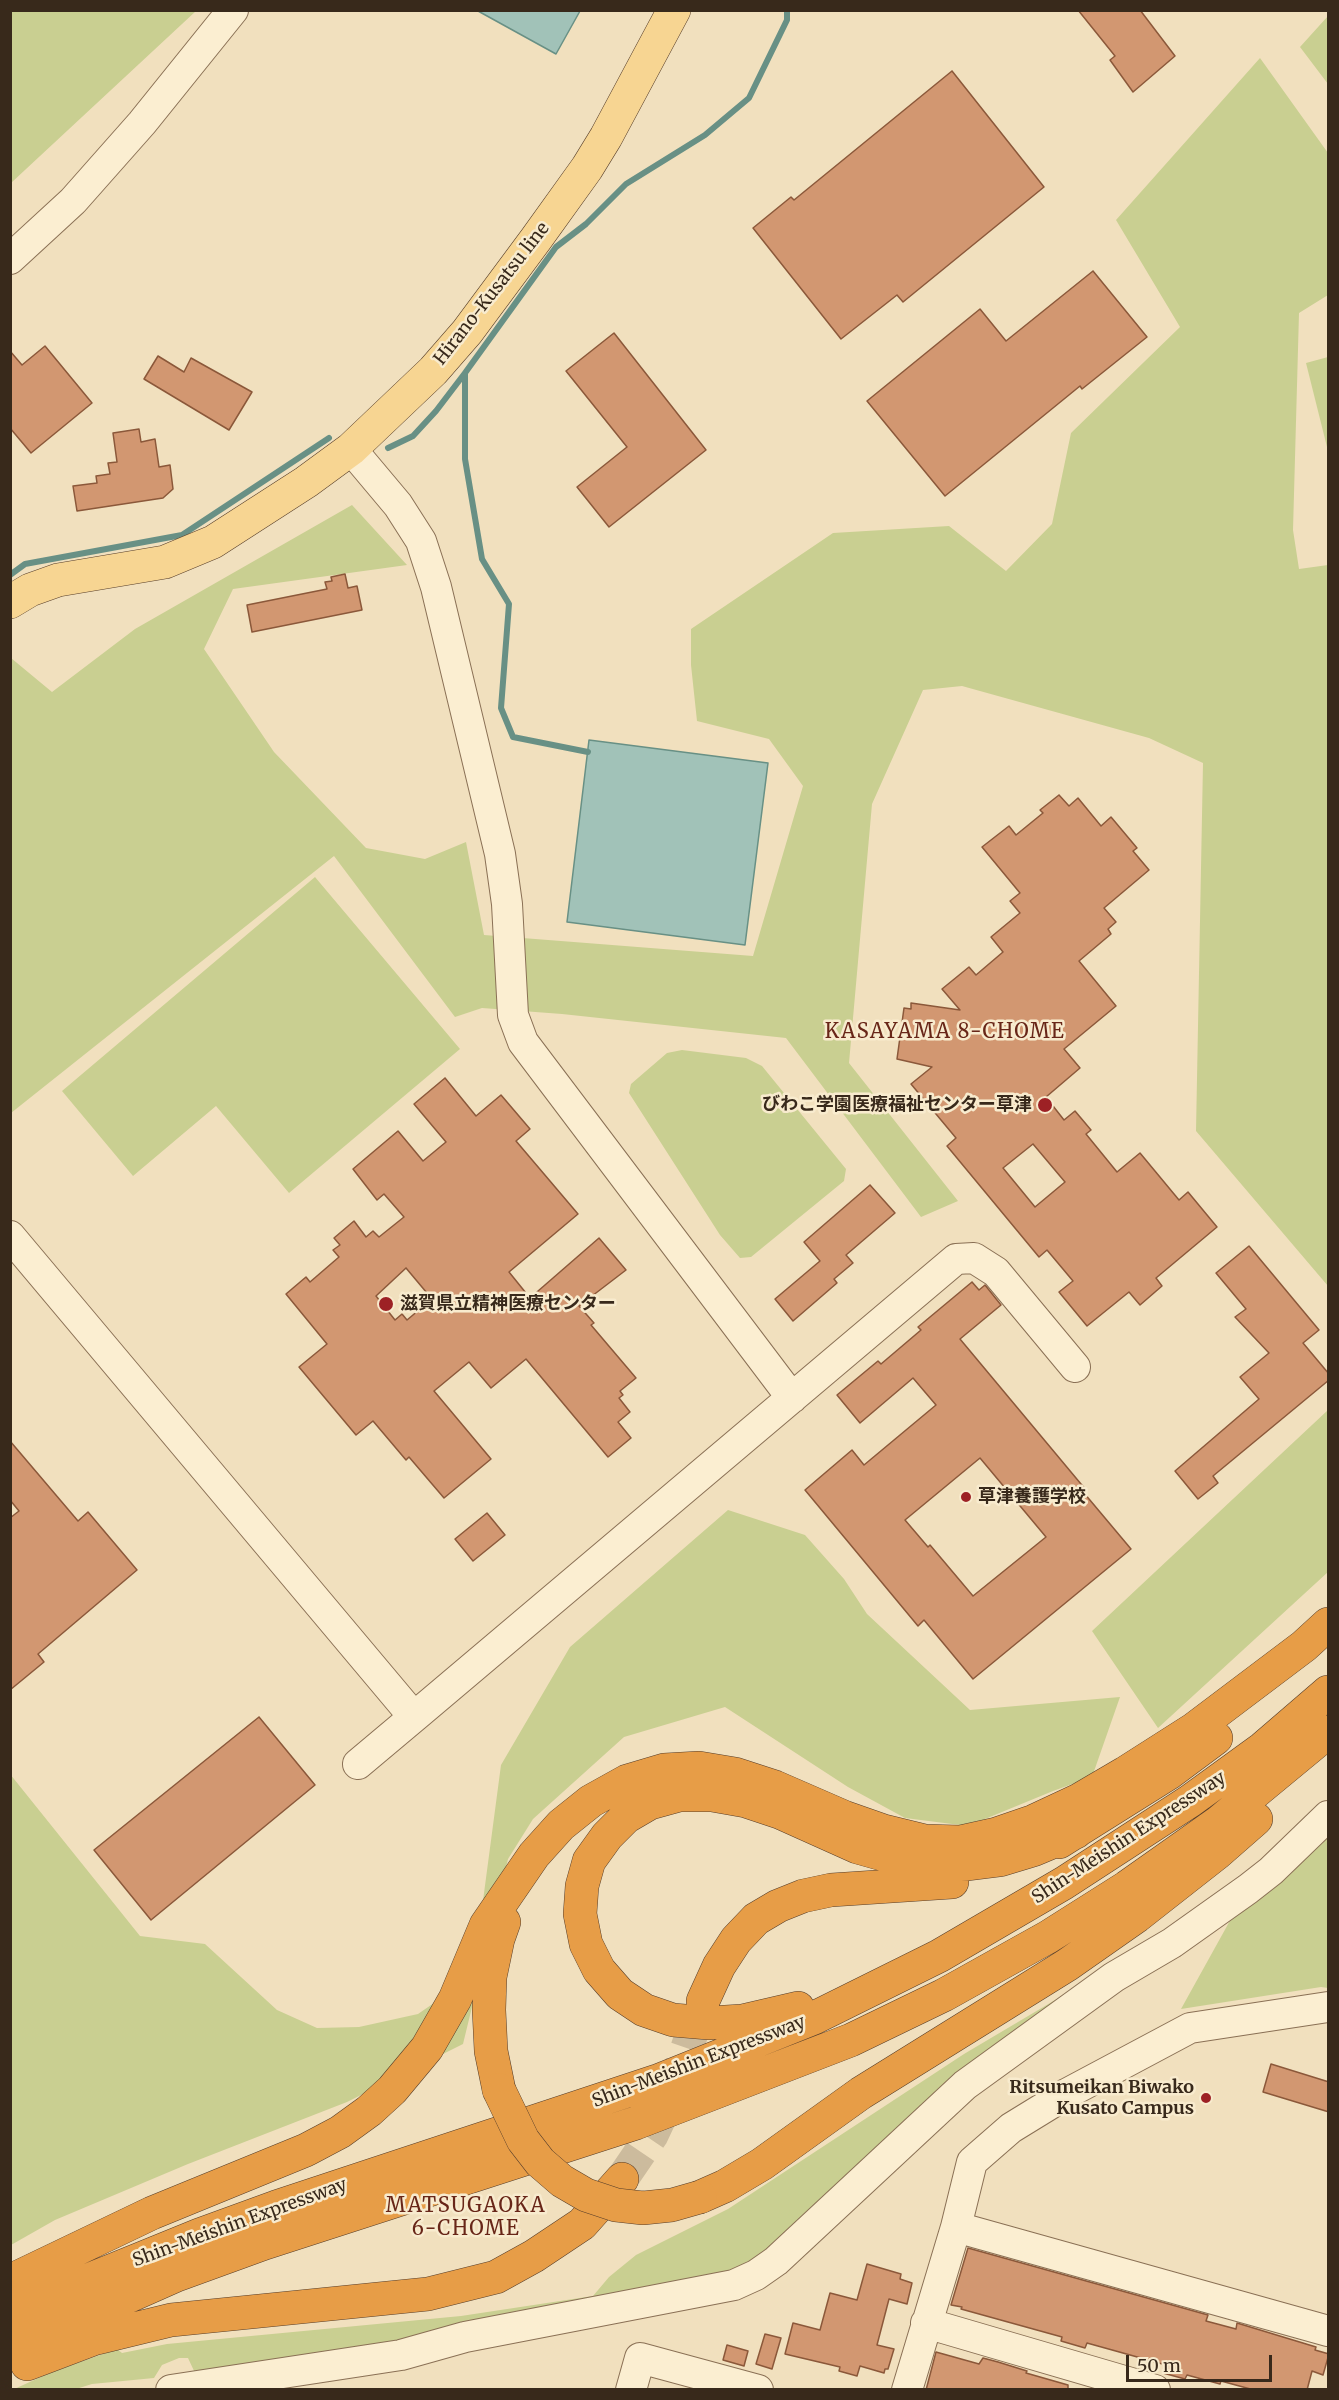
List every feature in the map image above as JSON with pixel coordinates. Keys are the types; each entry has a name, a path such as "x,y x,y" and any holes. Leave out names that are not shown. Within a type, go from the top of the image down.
{"highway":[{"path":"10,2281 152,2213 306,2150 340,2132 369,2111 392,2090 427,2048 455,1999 486,1925 534,1855 561,1825 591,1801 627,1781 664,1770 699,1768 735,1774 775,1787 844,1817 884,1831 925,1840 960,1842 996,1834 1034,1821 1070,1804 1125,1773 1194,1729 1304,1646 1329,1624"},
{"path":"703,2001 719,1966 735,1940 756,1919 778,1906 803,1896 831,1890 970,1880 1000,1872 1031,1858 1169,1773 1329,1651"},
{"name":"Shin-Meishin Expressway","path":"10,2315 59,2292 210,2230 657,2080 748,2046 814,2018 939,1956 1064,1883 1190,1801 1263,1748 1329,1692"},
{"name":"Shin-Meishin Expressway","path":"10,2349 177,2275 265,2243 636,2123 851,2040 954,1989 1048,1937 1127,1887 1219,1822 1329,1732"},
{"path":"534,1855 512,1901 498,1940 490,1977 491,2051 499,2090 523,2140 540,2162 562,2181 586,2195 616,2205 643,2208 672,2205 700,2197 725,2186 762,2164 861,2092 1007,2004 1119,1928 1216,1854 1329,1754"},
{"path":"939,1956 809,2005 774,2014 742,2021 709,2023 673,2020 644,2010 620,1994 599,1970 586,1944 580,1914 582,1886 589,1861 607,1836 626,1817 650,1803 679,1795 712,1795 746,1801 779,1812 857,1847 910,1862 938,1865 1000,1860 1033,1850 1076,1832"},
{"path":"10,2372 46,2355 93,2339 171,2320 428,2294 495,2277 534,2256 582,2224 621,2178"}],"main road":[{"name":"Hirano-Kusatsu line","path":"10,602 30,590 58,580 165,562 213,542 306,482 351,448 433,371 467,332 530,248 601,145 674,10"}],"street":[{"path":"10,259 73,201 142,123 233,10"},
{"path":"351,448 398,505 421,541 436,587 500,854 507,904 513,1015 523,1042 792,1398"},
{"path":"10,1236 414,1717"},
{"path":"358,1764 956,1259 974,1258 996,1272 1075,1367"},
{"path":"171,2390 401,2355 465,2337 734,2285 756,2275 776,2261 965,2085 1114,1977 1172,1943 1248,1890 1329,1816"},
{"path":"907,2390 956,2227 972,2162 1011,2128 1068,2093 1190,2028 1329,2007"},
{"path":"956,2227 1329,2331"},
{"path":"926,2323 1155,2390"},
{"path":"630,2390 640,2358 758,2390"}],"green space":[{"path":"11,10 196,10 196,11 11,183"},
{"path":"1328,16 1328,84 1300,47"},
{"path":"1260,58 1328,153 1328,295 1299,313 1293,530 1299,569 1328,565 1328,1286 1196,1131 1203,763 1149,738 962,686 923,690 872,804 849,1063 958,1201 921,1217 786,1038 562,1014 482,1008 455,1017 334,856 11,1113 11,658 52,692 135,629 352,505 407,565 233,589 204,649 274,752 366,848 425,859 466,842 484,935 753,956 803,786 769,739 697,721 691,665 691,629 833,533 949,526 1006,571 1052,524 1071,433 1180,327 1116,220"},
{"path":"1328,357 1328,451 1306,363"},
{"path":"315,877 460,1049 289,1193 216,1106 133,1176 62,1091"},
{"path":"682,1050 746,1058 762,1066 846,1169 844,1181 751,1257 740,1258 720,1235 629,1093 631,1084 667,1053"},
{"path":"1328,1410 1328,1572 1158,1728 1092,1631"},
{"path":"728,1510 805,1535 844,1579 867,1614 970,1710 1120,1697 1092,1777 968,1826 905,1818 848,1787 725,1707 624,1737 533,1819 508,1859 463,2044 347,2102 188,2164 55,2220 11,2245 10,1774 140,1936 205,1944 277,2010 317,2028 359,2027 418,2014 473,1976 501,1765 570,1647"},
{"path":"1328,1835 1328,1988 1321,1987 1181,2009 1232,1917"},
{"path":"1104,1971 755,2263 721,2275 397,2342 195,2373 188,2358 179,2358 162,2365 154,2378 92,2384 76,2389 12,2390 52,2372 117,2349 122,2353 167,2344 461,2316 593,2296 609,2277 636,2255 728,2209 964,2054"}],"water":[{"path":"478,11 580,11 556,54"},
{"path":"589,740 768,763 745,945 567,922"}],"building":[{"path":"1078,10 1140,10 1175,56 1133,92 1110,60 1115,56"},
{"path":"952,71 1044,187 903,302 897,295 841,339 753,228 791,197 794,200"},
{"path":"1093,271 1147,337 1082,389 1080,386 945,496 867,401 980,309 1006,341"},
{"path":"614,333 706,450 609,527 577,487 627,447 566,371"},
{"path":"45,346 92,403 31,453 10,428 10,351 22,365"},
{"path":"158,356 184,372 191,358 252,392 229,430 144,379"},
{"path":"139,429 141,442 155,439 159,467 170,465 173,489 163,498 77,511 73,486 97,483 96,476 110,474 108,463 117,462 113,433"},
{"path":"345,574 348,588 357,586 362,610 252,632 247,605 327,589 325,582 332,581 331,577"},
{"path":"1059,795 1069,806 1078,798 1101,826 1111,817 1137,848 1133,851 1149,870 1104,908 1116,922 1108,929 1111,934 1079,961 1116,1006 1064,1049 1080,1068 1046,1097 1064,1120 1075,1111 1091,1130 1086,1134 1117,1172 1140,1153 1179,1200 1188,1192 1217,1227 1156,1278 1162,1286 1140,1305 1129,1292 1087,1326 1059,1292 1073,1281 1047,1250 1039,1257 947,1146 956,1138 911,1084 932,1067 897,1059 904,1008 911,1009 911,1003 960,1010 942,989 969,967 976,975 1003,952 991,937 1020,913 1010,901 1020,893 982,847 1009,826 1016,835 1043,813 1040,810","holes":["1033,1144 1065,1182 1035,1207 1003,1168"]},
{"path":"445,1078 476,1116 501,1095 530,1129 516,1141 578,1214 509,1272 530,1298 599,1238 626,1270 579,1306 594,1323 591,1325 636,1378 620,1391 623,1395 619,1398 630,1412 618,1422 631,1438 608,1457 526,1359 491,1388 469,1362 434,1391 491,1459 444,1498 409,1457 406,1460 373,1421 356,1435 299,1367 327,1344 286,1294 306,1277 310,1282 339,1257 333,1250 340,1245 334,1238 354,1221 366,1237 373,1231 379,1237 404,1217 384,1194 377,1200 353,1169 398,1131 423,1161 446,1142 414,1104","holes":["406,1268 432,1299 407,1320 402,1314 395,1320 376,1296"]},
{"path":"870,1185 895,1213 846,1255 853,1263 834,1279 837,1283 793,1321 775,1299 820,1261 804,1242"},
{"path":"1249,1246 1319,1330 1303,1343 1329,1374 1329,1380 1213,1476 1218,1483 1198,1499 1175,1471 1259,1399 1240,1377 1269,1353 1235,1317 1246,1309 1216,1273"},
{"path":"972,1282 979,1290 985,1285 1001,1305 960,1339 1086,1490 1084,1493 1131,1549 973,1679 924,1620 918,1626 805,1490 852,1450 864,1465 936,1405 913,1378 860,1423 837,1395 878,1361 881,1364 921,1330 918,1327","holes":["980,1458 1046,1537 973,1596 930,1545 928,1547 905,1520"]},
{"path":"10,1441 78,1521 88,1512 137,1570 38,1654 44,1662 10,1690 10,1518 19,1511 10,1500"},
{"path":"487,1513 505,1535 473,1561 455,1539"},
{"path":"259,1717 315,1785 151,1920 94,1850"},
{"path":"1271,2064 1329,2082 1329,2112 1263,2092"},
{"path":"968,2248 1208,2315 1206,2321 1236,2329 1237,2323 1316,2347 1315,2350 1329,2354 1323,2375 1312,2371 1307,2390 1254,2390 1187,2375 1185,2379 1163,2373 1166,2365 1087,2343 1085,2348 1061,2341 1062,2337 961,2309 962,2307 951,2305"},
{"path":"867,2264 901,2274 900,2279 912,2283 907,2304 889,2299 877,2345 894,2349 888,2369 885,2369 884,2373 860,2366 857,2376 839,2371 840,2367 785,2354 793,2323 820,2330 830,2293 857,2300"},
{"path":"765,2334 781,2338 772,2369 756,2364"},
{"path":"727,2345 748,2351 744,2366 723,2360"},
{"path":"936,2352 979,2364 983,2358 998,2362 1068,2385 1068,2390 926,2390"}],"waterway":[{"path":"588,752 513,737 501,708 509,604 482,559 465,459 465,373 556,247 586,224 626,184 705,135 749,98 787,20 787,10"},
{"path":"388,448 413,436 436,411 465,373"},
{"path":"10,575 25,564 182,535 329,438"}],"tunnel":[{"path":"622,2179 652,2135 672,2092 703,2001"}],"place":[{"name":"びわこ学園医療福祉センター草津","path":"1045,1105"},
{"name":"滋賀県立精神医療センター","path":"386,1304"},
{"name":"草津養護学校","path":"966,1497"},
{"name":"Ritsumeikan Biwako Kusato Campus","path":"1206,2098"}],"district":[{"name":"KASAYAMA 8-CHOME","path":"945,1032"},
{"name":"MATSUGAOKA 6-CHOME","path":"466,2218"}]}
